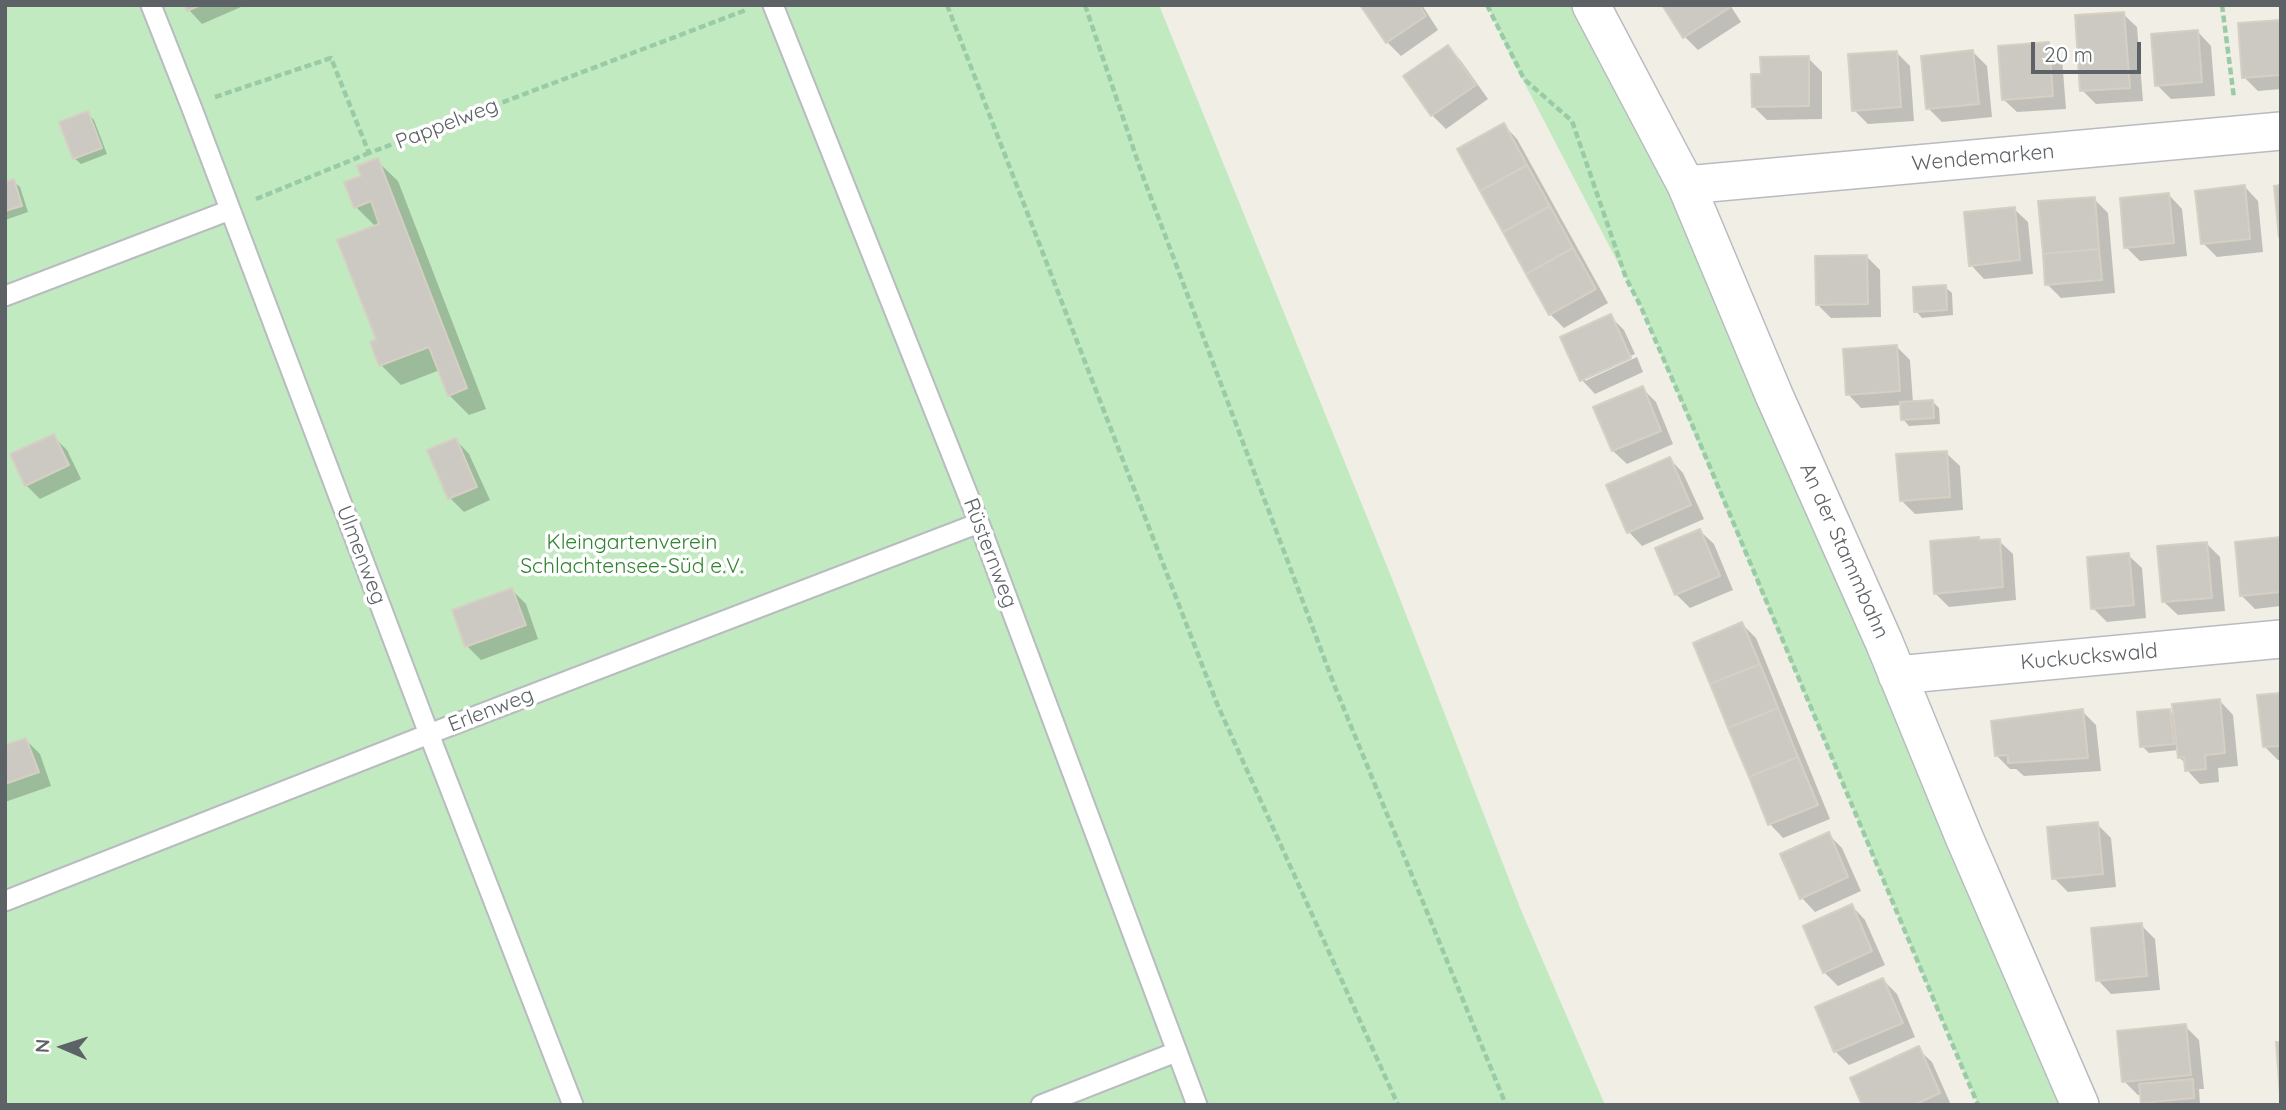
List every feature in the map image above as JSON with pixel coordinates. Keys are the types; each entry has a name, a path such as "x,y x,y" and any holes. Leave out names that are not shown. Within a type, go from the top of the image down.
{"street":[{"name":"An der Stammbahn","path":"1591,5 1686,186 2080,1105"},
{"name":"Wendemarken","path":"1686,186 2281,131"},
{"name":"Kuckuckswald","path":"1897,675 2281,639"}],"lane":[{"name":"Ulmenweg","path":"151,5 573,1105"},
{"name":"Rüsternweg","path":"773,5 979,523 1197,1105"},
{"path":"5,296 230,210"},
{"name":"Erlenweg","path":"5,901 429,734 979,523"},
{"path":"1041,1105 1176,1052"}],"path":[{"name":"Pappelweg","path":"191,106 331,58 369,153 758,5"},
{"path":"947,5 1218,706 1398,1105"},
{"path":"1085,5 1142,174 1330,674 1506,1105"},
{"path":"1487,5 1524,79 1572,121 1626,278 1642,307 1694,429 1978,1105"},
{"path":"2222,5 2234,100"},
{"path":"230,210 369,153"}],"green space":[{"name":"Kleingartenverein Schlachtensee-Süd e.V.","path":"5,5 1159,5 1393,581 1521,910 1605,1105 5,1105"},
{"path":"1487,5 1591,5 2080,1105 1978,1105 1641,307 1514,63"}],"building":[{"path":"185,5 201,5 187,11"},
{"path":"1360,5 1419,5 1426,16 1386,43"},
{"path":"1662,5 1727,5 1729,8 1683,38"},
{"path":"2124,12 2130,88 2080,91 2075,15"},
{"path":"2281,20 2281,75 2242,78 2238,23"},
{"path":"2198,30 2202,82 2155,86 2151,34"},
{"path":"2049,42 2053,96 2002,100 1998,46"},
{"path":"1448,45 1476,85 1431,116 1403,76"},
{"path":"1973,50 1979,104 1926,109 1921,56"},
{"path":"1897,51 1901,107 1852,111 1848,54"},
{"path":"1809,56 1809,106 1752,107 1751,74 1761,74 1760,57"},
{"path":"88,111 102,148 73,159 59,122"},
{"path":"1504,123 1527,165 1480,191 1457,149"},
{"path":"378,158 467,388 448,396 429,347 379,366 370,342 376,339 337,240 379,224 371,201 354,208 344,182 361,176 357,166"},
{"path":"1527,165 1550,206 1503,232 1480,191"},
{"path":"14,179 22,206 5,211 5,182"},
{"path":"2245,185 2250,239 2201,244 2195,191"},
{"path":"2281,185 2281,236 2279,237 2274,186"},
{"path":"2169,193 2174,243 2124,248 2120,198"},
{"path":"2095,197 2099,249 2043,254 2038,201"},
{"path":"1550,206 1573,248 1526,274 1503,232"},
{"path":"2015,207 2020,260 1969,266 1964,212"},
{"path":"1573,248 1596,289 1549,315 1526,274"},
{"path":"2099,249 2102,280 2045,285 2043,254"},
{"path":"1867,255 1868,304 1816,305 1815,256"},
{"path":"1946,285 1947,310 1914,312 1913,287"},
{"path":"1611,314 1631,358 1580,381 1560,337"},
{"path":"1897,345 1900,391 1846,395 1843,349"},
{"path":"1643,386 1661,431 1612,451 1593,407"},
{"path":"1933,400 1934,418 1901,420 1900,402"},
{"path":"54,434 69,465 25,486 10,454"},
{"path":"456,438 477,487 448,499 427,450"},
{"path":"1947,451 1950,497 1900,501 1896,454"},
{"path":"1670,457 1691,505 1627,533 1606,485"},
{"path":"1700,529 1720,576 1675,595 1655,548"},
{"path":"1979,537 1979,540 2000,539 2003,587 1934,594 1930,541"},
{"path":"2281,537 2281,592 2240,596 2235,542"},
{"path":"2207,542 2212,598 2162,602 2157,546"},
{"path":"2129,553 2134,605 2091,609 2087,557"},
{"path":"512,588 526,625 465,647 452,610"},
{"path":"1742,622 1760,664 1710,684 1693,643"},
{"path":"1760,664 1778,708 1728,728 1710,684"},
{"path":"2281,693 2281,746 2263,747 2257,695"},
{"path":"2220,699 2225,753 2205,755 2206,769 2185,771 2184,757 2178,758 2172,704"},
{"path":"1778,708 1798,757 1749,777 1728,728"},
{"path":"2083,709 2088,758 2008,763 2008,755 1995,756 1991,721"},
{"path":"2170,709 2174,744 2140,747 2137,712"},
{"path":"26,738 39,772 5,784 5,745"},
{"path":"1798,757 1818,805 1768,825 1749,777"},
{"path":"2098,822 2103,874 2052,879 2047,827"},
{"path":"1829,832 1848,877 1800,899 1780,854"},
{"path":"1852,904 1872,951 1823,973 1803,926"},
{"path":"2142,923 2147,976 2096,981 2091,928"},
{"path":"1883,978 1903,1023 1834,1052 1815,1007"},
{"path":"2186,1024 2191,1075 2122,1082 2117,1031"},
{"path":"2276,1042 2281,1042 2281,1094 2280,1094"},
{"path":"1919,1046 1940,1093 1914,1105 1862,1105 1850,1078"},
{"path":"2193,1079 2194,1098 2141,1103 2139,1084"}]}
